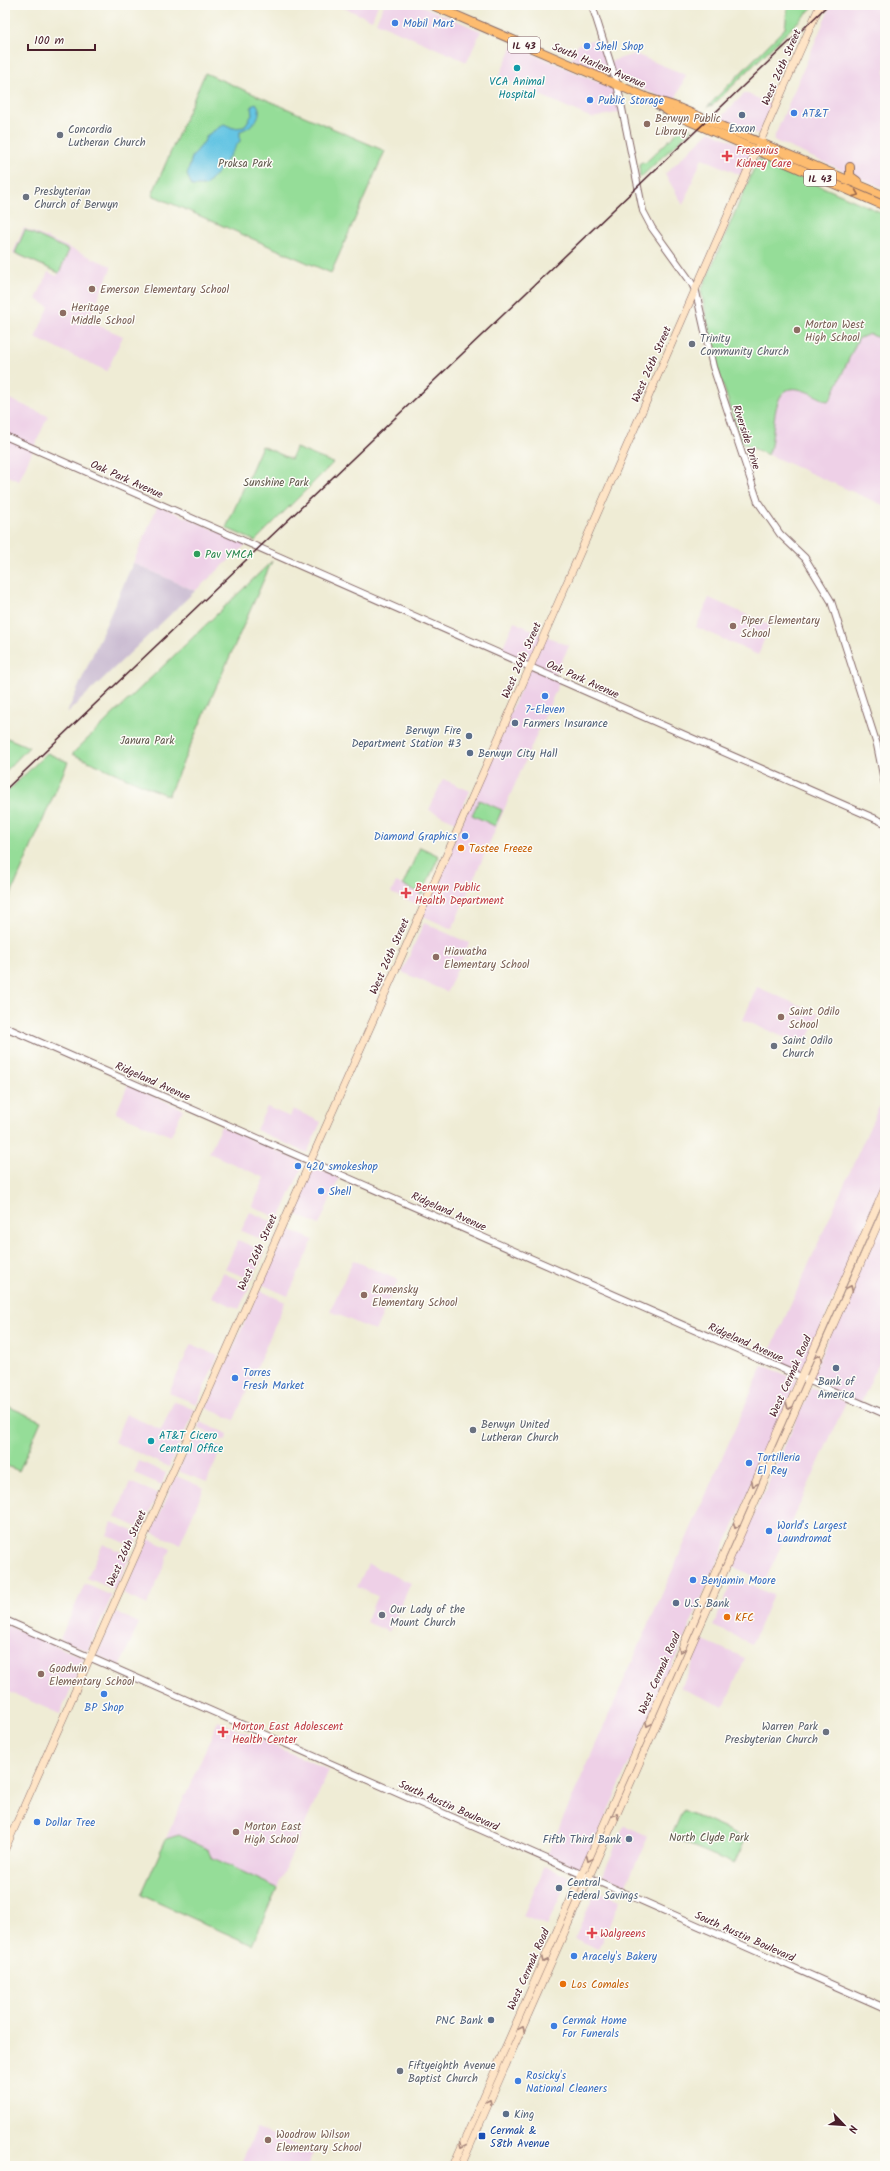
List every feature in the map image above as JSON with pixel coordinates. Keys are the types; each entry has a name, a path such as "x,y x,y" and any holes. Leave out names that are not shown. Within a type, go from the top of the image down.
{"main road":[{"name":"South Harlem Avenue","path":"432,5 648,98 674,106 757,147 885,206"},
{"name":"West 26th Street","path":"5,1850 696,292 757,147 820,5"},
{"name":"South Harlem Avenue","path":"757,147 826,171 885,196"},
{"path":"826,171 837,174 844,172 850,167 850,176 852,179 868,186 874,192"},
{"name":"West Cermak Road","path":"461,2166 585,1876 885,1188"},
{"name":"West Cermak Road","path":"453,2166 809,1381 885,1208"}],"street":[{"name":"Riverside Drive","path":"592,5 617,84 643,211 652,228 691,282 696,292 713,366 758,502 790,545 805,558 830,601 877,745 885,785"},
{"name":"Oak Park Avenue","path":"5,436 242,540 252,542 272,554 885,823"},
{"name":"Ridgeland Avenue","path":"5,1026 885,1414"},
{"name":"South Austin Boulevard","path":"5,1620 885,2008"}],"shaded area":[{"path":"337,5 378,5 372,20"},
{"path":"384,5 420,5 481,31 467,62 376,22"},
{"path":"831,5 885,5 885,189 773,140"},
{"path":"600,38 608,62 635,54 686,75 674,102 571,60 578,44"},
{"path":"513,45 614,89 621,112 592,118 499,77"},
{"path":"745,93 772,104 759,133 757,134 719,119"},
{"path":"710,131 754,151 743,176 702,158 683,205 665,174"},
{"name":"Morton West High School","path":"758,159 885,214 885,506 742,443 717,367 701,291"},
{"path":"24,228 111,266 88,321 123,336 107,371 35,338 49,307 36,299 48,272 57,276 59,273 13,253"},
{"path":"5,397 48,416 19,481 5,475"},
{"path":"158,505 247,544 195,591 133,563"},
{"path":"133,563 195,591 67,713"},
{"name":"Piper Elementary School","path":"709,598 770,625 758,655 696,627"},
{"path":"514,622 569,646 554,677 500,653"},
{"path":"530,668 560,681 452,929 421,915"},
{"path":"443,779 470,791 456,822 429,810"},
{"path":"396,882 422,894 417,904 391,893"},
{"name":"Hiawatha Elementary School","path":"424,923 469,943 447,992 402,972"},
{"name":"Saint Odilo School","path":"757,987 819,1014 805,1046 743,1020"},
{"path":"128,1085 183,1109 171,1136 116,1113"},
{"path":"885,1093 885,1182 801,1373 767,1358"},
{"path":"267,1107 290,1117 293,1109 321,1122 307,1153 256,1130"},
{"path":"221,1126 304,1163 279,1219 252,1206 265,1178 209,1153"},
{"path":"314,1167 339,1178 319,1225 293,1213"},
{"path":"885,1210 885,1349 861,1403 810,1380"},
{"path":"250,1212 277,1224 269,1243 241,1231"},
{"path":"287,1228 313,1240 288,1296 261,1284"},
{"path":"238,1240 265,1252 252,1280 225,1269"},
{"name":"Komensky Elementary School","path":"353,1260 398,1280 375,1331 330,1311"},
{"path":"223,1273 250,1285 239,1309 212,1297"},
{"path":"259,1290 285,1302 234,1420 206,1408"},
{"path":"191,1344 218,1356 197,1404 169,1393"},
{"path":"763,1365 798,1380 582,1870 547,1855"},
{"path":"811,1387 846,1402 765,1581 731,1566"},
{"path":"174,1401 195,1410 169,1467 114,1442 126,1414 161,1430"},
{"path":"200,1422 228,1434 225,1441 198,1428"},
{"path":"194,1437 221,1448 207,1482 178,1471"},
{"path":"139,1461 166,1473 162,1485 134,1473"},
{"path":"176,1476 204,1488 180,1544 152,1532"},
{"path":"130,1482 158,1494 142,1529 115,1517"},
{"path":"112,1522 140,1534 134,1547 107,1535"},
{"path":"149,1539 171,1549 147,1605 123,1594"},
{"path":"103,1544 130,1556 115,1590 87,1578"},
{"path":"368,1564 411,1583 389,1632 366,1622 377,1596 357,1587"},
{"path":"734,1578 773,1595 752,1644 713,1626"},
{"path":"85,1584 112,1596 88,1651 60,1639"},
{"path":"115,1612 139,1623 120,1666 97,1655"},
{"name":"Goodwin Elementary School","path":"5,1624 84,1658 60,1714 5,1690"},
{"path":"703,1640 745,1658 724,1707 681,1688"},
{"name":"Morton East High School","path":"218,1721 329,1770 252,1945 141,1895"},
{"path":"624,1826 648,1837 626,1885 603,1875"},
{"path":"545,1866 569,1877 547,1926 523,1916"},
{"path":"596,1890 620,1900 598,1949 575,1938"},
{"name":"Woodrow Wilson Elementary School","path":"257,2128 313,2153 307,2166 240,2165"}],"green space":[{"path":"788,5 815,5 713,105 707,107 785,28"},
{"name":"Proksa Park","path":"205,73 385,151 331,273 152,195"},
{"path":"681,124 692,129 640,178 639,164 642,162 645,163 682,128"},
{"name":"Morton West High School","path":"758,159 885,214 885,340 869,334 858,339 830,400 827,401 798,389 788,389 782,394 775,413 771,447 768,455 742,443 717,367 701,291"},
{"path":"25,230 69,250 59,273 15,253"},
{"name":"Sunshine Park","path":"262,446 291,459 296,448 333,463 255,541 226,528"},
{"name":"Janura Park","path":"272,561 168,796 72,754"},
{"path":"5,737 29,747 5,772"},
{"path":"47,753 68,762 5,908 5,794"},
{"path":"479,800 502,810 495,826 472,815"},
{"path":"420,847 439,856 422,894 403,885"},
{"path":"5,1405 41,1421 19,1471 5,1465"},
{"name":"North Clyde Park","path":"683,1810 746,1838 734,1864 671,1837"},
{"path":"179,1835 208,1850 211,1857 277,1888 252,1945 141,1895 166,1839"}],"water":[{"path":"256,103 259,108 259,112 256,120 249,127 240,131 240,141 218,172 205,186 192,186 187,175 192,157 204,142 206,136 224,124 233,128 244,127 252,115 251,107"}],"railway":[{"path":"5,790 828,5"}],"place":[{"name":"Mobil Mart","path":"395,23"},
{"name":"Shell Shop","path":"587,46"},
{"name":"VCA Animal Hospital","path":"517,68"},
{"name":"Public Storage","path":"590,100"},
{"name":"AT&T","path":"794,113"},
{"name":"Exxon","path":"742,115"},
{"name":"Berwyn Public Library","path":"647,124"},
{"name":"Concordia Lutheran Church","path":"60,135"},
{"name":"Fresenius Kidney Care","path":"727,156"},
{"name":"Presbyterian Church of Berwyn","path":"26,197"},
{"name":"Emerson Elementary School","path":"92,289"},
{"name":"Heritage Middle School","path":"63,313"},
{"name":"Morton West High School","path":"797,330"},
{"name":"Trinity Community Church","path":"692,344"},
{"name":"Pav YMCA","path":"197,554"},
{"name":"Piper Elementary School","path":"733,626"},
{"name":"7-Eleven","path":"545,696"},
{"name":"Farmers Insurance","path":"515,723"},
{"name":"Berwyn Fire Department Station #3","path":"469,736"},
{"name":"Berwyn City Hall","path":"470,753"},
{"name":"Diamond Graphics","path":"465,836"},
{"name":"Tastee Freeze","path":"461,848"},
{"name":"Berwyn Public Health Department","path":"406,893"},
{"name":"Hiawatha Elementary School","path":"436,957"},
{"name":"Saint Odilo School","path":"781,1017"},
{"name":"Saint Odilo Church","path":"774,1046"},
{"name":"420 smokeshop","path":"298,1166"},
{"name":"Shell","path":"321,1191"},
{"name":"Komensky Elementary School","path":"364,1295"},
{"name":"Bank of America","path":"836,1368"},
{"name":"Torres Fresh Market","path":"235,1378"},
{"name":"Berwyn United Lutheran Church","path":"473,1430"},
{"name":"AT&T Cicero Central Office","path":"151,1441"},
{"name":"Tortilleria El Rey","path":"749,1463"},
{"name":"World's Largest Laundromat","path":"769,1531"},
{"name":"Benjamin Moore","path":"693,1580"},
{"name":"U.S. Bank","path":"676,1603"},
{"name":"Our Lady of the Mount Church","path":"382,1615"},
{"name":"KFC","path":"727,1617"},
{"name":"Goodwin Elementary School","path":"41,1674"},
{"name":"BP Shop","path":"104,1694"},
{"name":"Morton East Adolescent Health Center","path":"223,1732"},
{"name":"Warren Park Presbyterian Church","path":"826,1732"},
{"name":"Dollar Tree","path":"37,1822"},
{"name":"Morton East High School","path":"236,1832"},
{"name":"Fifth Third Bank","path":"629,1839"},
{"name":"Central Federal Savings","path":"559,1888"},
{"name":"Walgreens","path":"592,1933"},
{"name":"Aracely's Bakery","path":"574,1956"},
{"name":"Los Comales","path":"563,1984"},
{"name":"PNC Bank","path":"491,2020"},
{"name":"Cermak Home For Funerals","path":"554,2026"},
{"name":"Fiftyeighth Avenue Baptist Church","path":"400,2071"},
{"name":"Rosicky's National Cleaners","path":"518,2081"},
{"name":"King","path":"506,2114"},
{"name":"Cermak & 58th Avenue","path":"482,2136"},
{"name":"Woodrow Wilson Elementary School","path":"268,2140"}]}
